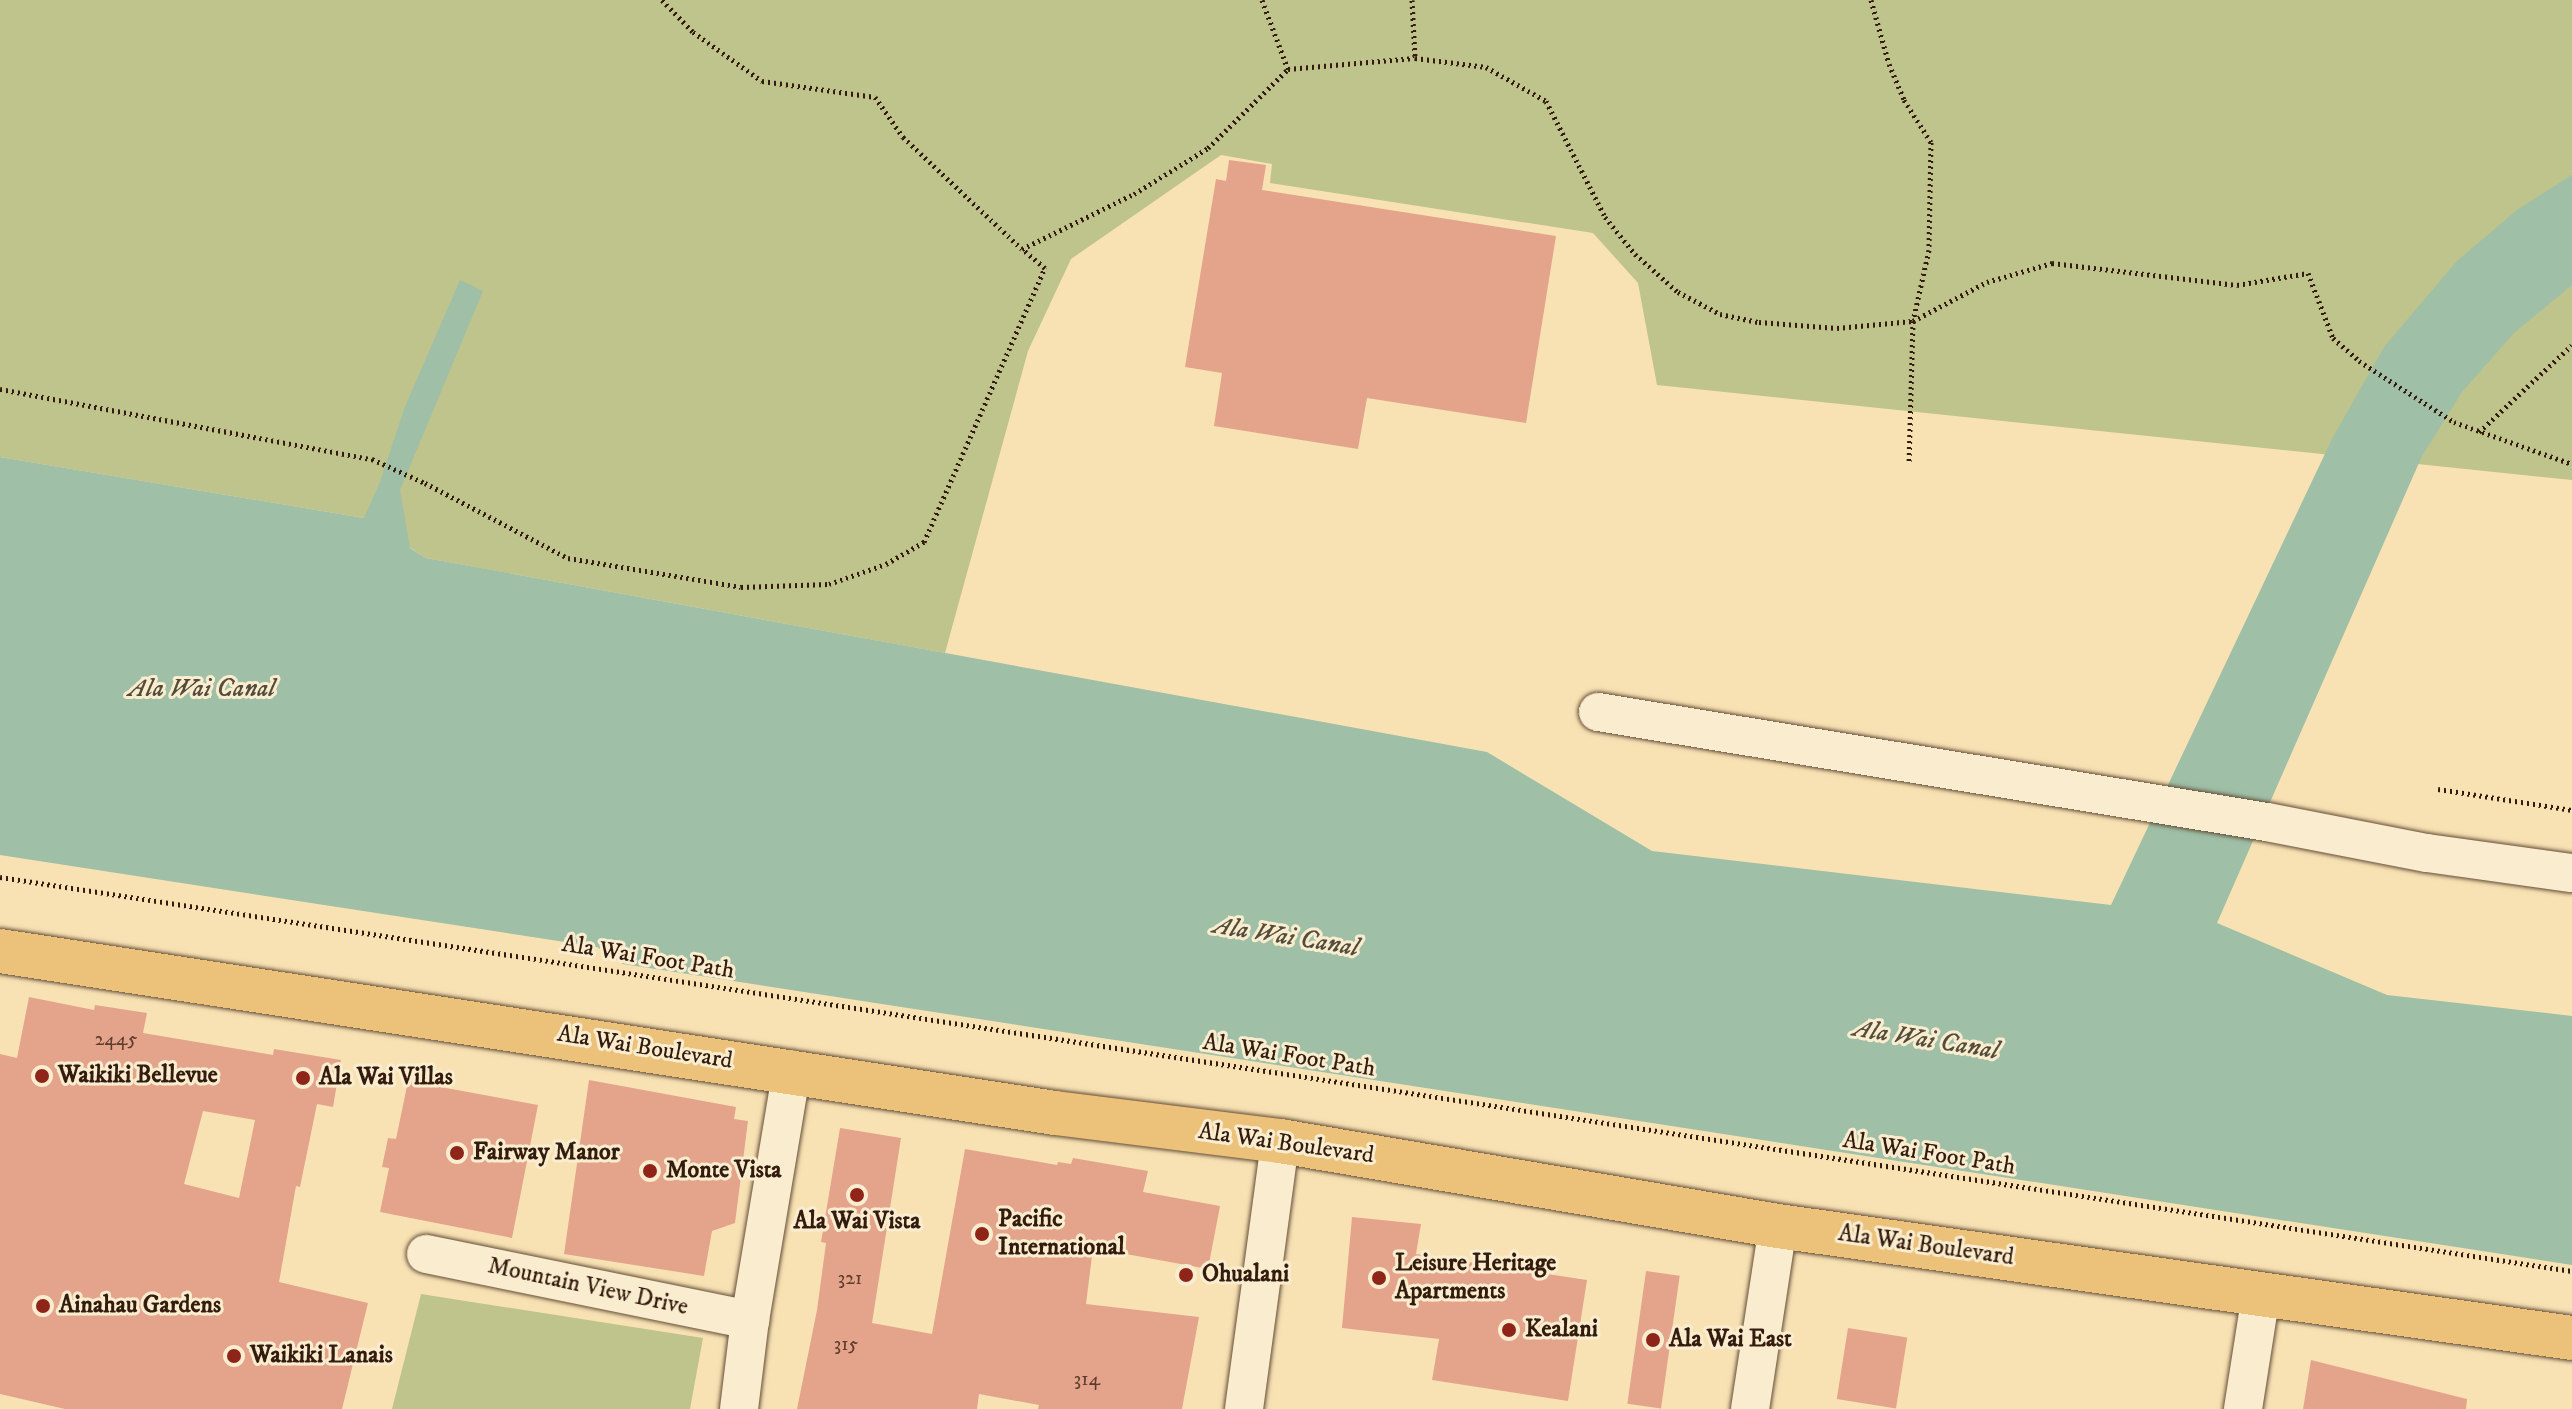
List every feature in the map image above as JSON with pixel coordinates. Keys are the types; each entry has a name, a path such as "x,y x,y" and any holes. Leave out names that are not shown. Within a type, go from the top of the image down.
{"main road":[{"name":"Ala Wai Boulevard","path":"0,951 792,1070 1055,1113 1280,1141 1778,1226 2572,1338"}],"street":[{"path":"1598,712 2267,822 2427,853 2572,873"},
{"path":"739,1409 750,1320 792,1070"},
{"path":"1244,1409 1280,1141"},
{"path":"1750,1409 1778,1226"},
{"name":"Mountain View Drive","path":"426,1254 750,1320"},
{"path":"2243,1409 2261,1294"}],"path":[{"path":"0,389 372,459 425,483 568,558 741,587 829,584 886,564 924,542 1025,320 1045,268 903,137 875,97 762,81 693,32 662,0"},
{"path":"1262,0 1288,69"},
{"path":"1412,0 1415,58"},
{"path":"1871,0 1894,76 1931,142 1929,250 1913,321 1909,463"},
{"path":"1022,249 1134,194 1208,148 1288,69 1415,58 1486,67 1546,101 1611,226 1657,274 1699,305 1739,319 1856,328 1913,321 1987,282 2052,263 2237,285 2308,273 2333,338 2359,361 2454,422 2572,464"},
{"path":"2479,432 2572,345"},
{"path":"2438,789 2572,810"},
{"name":"Ala Wai Foot Path","path":"0,877 2572,1271"}],"shaded area":[{"path":"0,0 2572,0 2572,480 1657,385 1638,283 1593,233 1270,183 1272,164 1221,155 1071,259 1028,351 945,653 426,558 364,518 0,457"},
{"path":"421,1294 703,1338 690,1409 392,1409"}],"water":[{"name":"Ala Wai Canal","path":"2572,175 2572,285 2514,333 2462,392 2422,456 2217,923 2387,995 2572,1016 2572,1265 623,964 597,947 0,855 0,457 364,518 380,482 404,409 460,280 483,291 400,490 410,548 426,558 1487,752 1652,851 2111,905 2332,439 2384,347 2457,261 2517,210"}],"building":[{"path":"1229,160 1266,165 1262,190 1556,236 1526,423 1367,398 1358,449 1214,426 1222,373 1185,367 1216,179 1226,181"},
{"path":"29,997 94,1010 95,1005 147,1013 143,1033 273,1055 274,1049 341,1060 333,1107 317,1104 300,1187 296,1186 279,1282 368,1303 342,1409 65,1409 0,1394 0,1054 17,1058","holes":["203,1111 255,1120 239,1198 184,1184"]},
{"name":"Monte Vista","path":"589,1080 736,1107 734,1119 748,1121 735,1223 712,1231 704,1276 564,1254"},
{"name":"Fairway Manor","path":"408,1081 538,1105 512,1238 380,1212 389,1168 382,1167 388,1138 396,1139"},
{"path":"840,1128 901,1138 872,1323 932,1334 965,1149 1057,1165 1058,1162 1071,1164 1073,1158 1148,1171 1143,1192 1220,1206 1208,1269 1093,1248 1086,1304 1199,1317 1182,1409 1038,1409 1039,1405 979,1394 977,1409 797,1409 817,1310 826,1243 821,1242"},
{"name":"Kealani","path":"1352,1217 1421,1224 1416,1254 1587,1280 1568,1401 1432,1380 1439,1339 1342,1328"},
{"name":"Ala Wai East","path":"1646,1271 1680,1276 1661,1408 1627,1404"},
{"path":"1848,1328 1907,1337 1896,1408 1837,1399"},
{"path":"2311,1360 2467,1399 2466,1409 2303,1409"}],"place":[{"name":"Waikiki Bellevue","path":"42,1076"},
{"name":"Ala Wai Villas","path":"303,1078"},
{"name":"Fairway Manor","path":"457,1153"},
{"name":"Monte Vista","path":"650,1171"},
{"name":"Ala Wai Vista","path":"857,1195"},
{"name":"Pacific International","path":"982,1234"},
{"name":"Ohualani","path":"1186,1275"},
{"name":"Leisure Heritage Apartments","path":"1379,1278"},
{"name":"Ainahau Gardens","path":"43,1306"},
{"name":"Kealani","path":"1509,1330"},
{"name":"Ala Wai East","path":"1653,1340"},
{"name":"Waikiki Lanais","path":"234,1356"}]}
